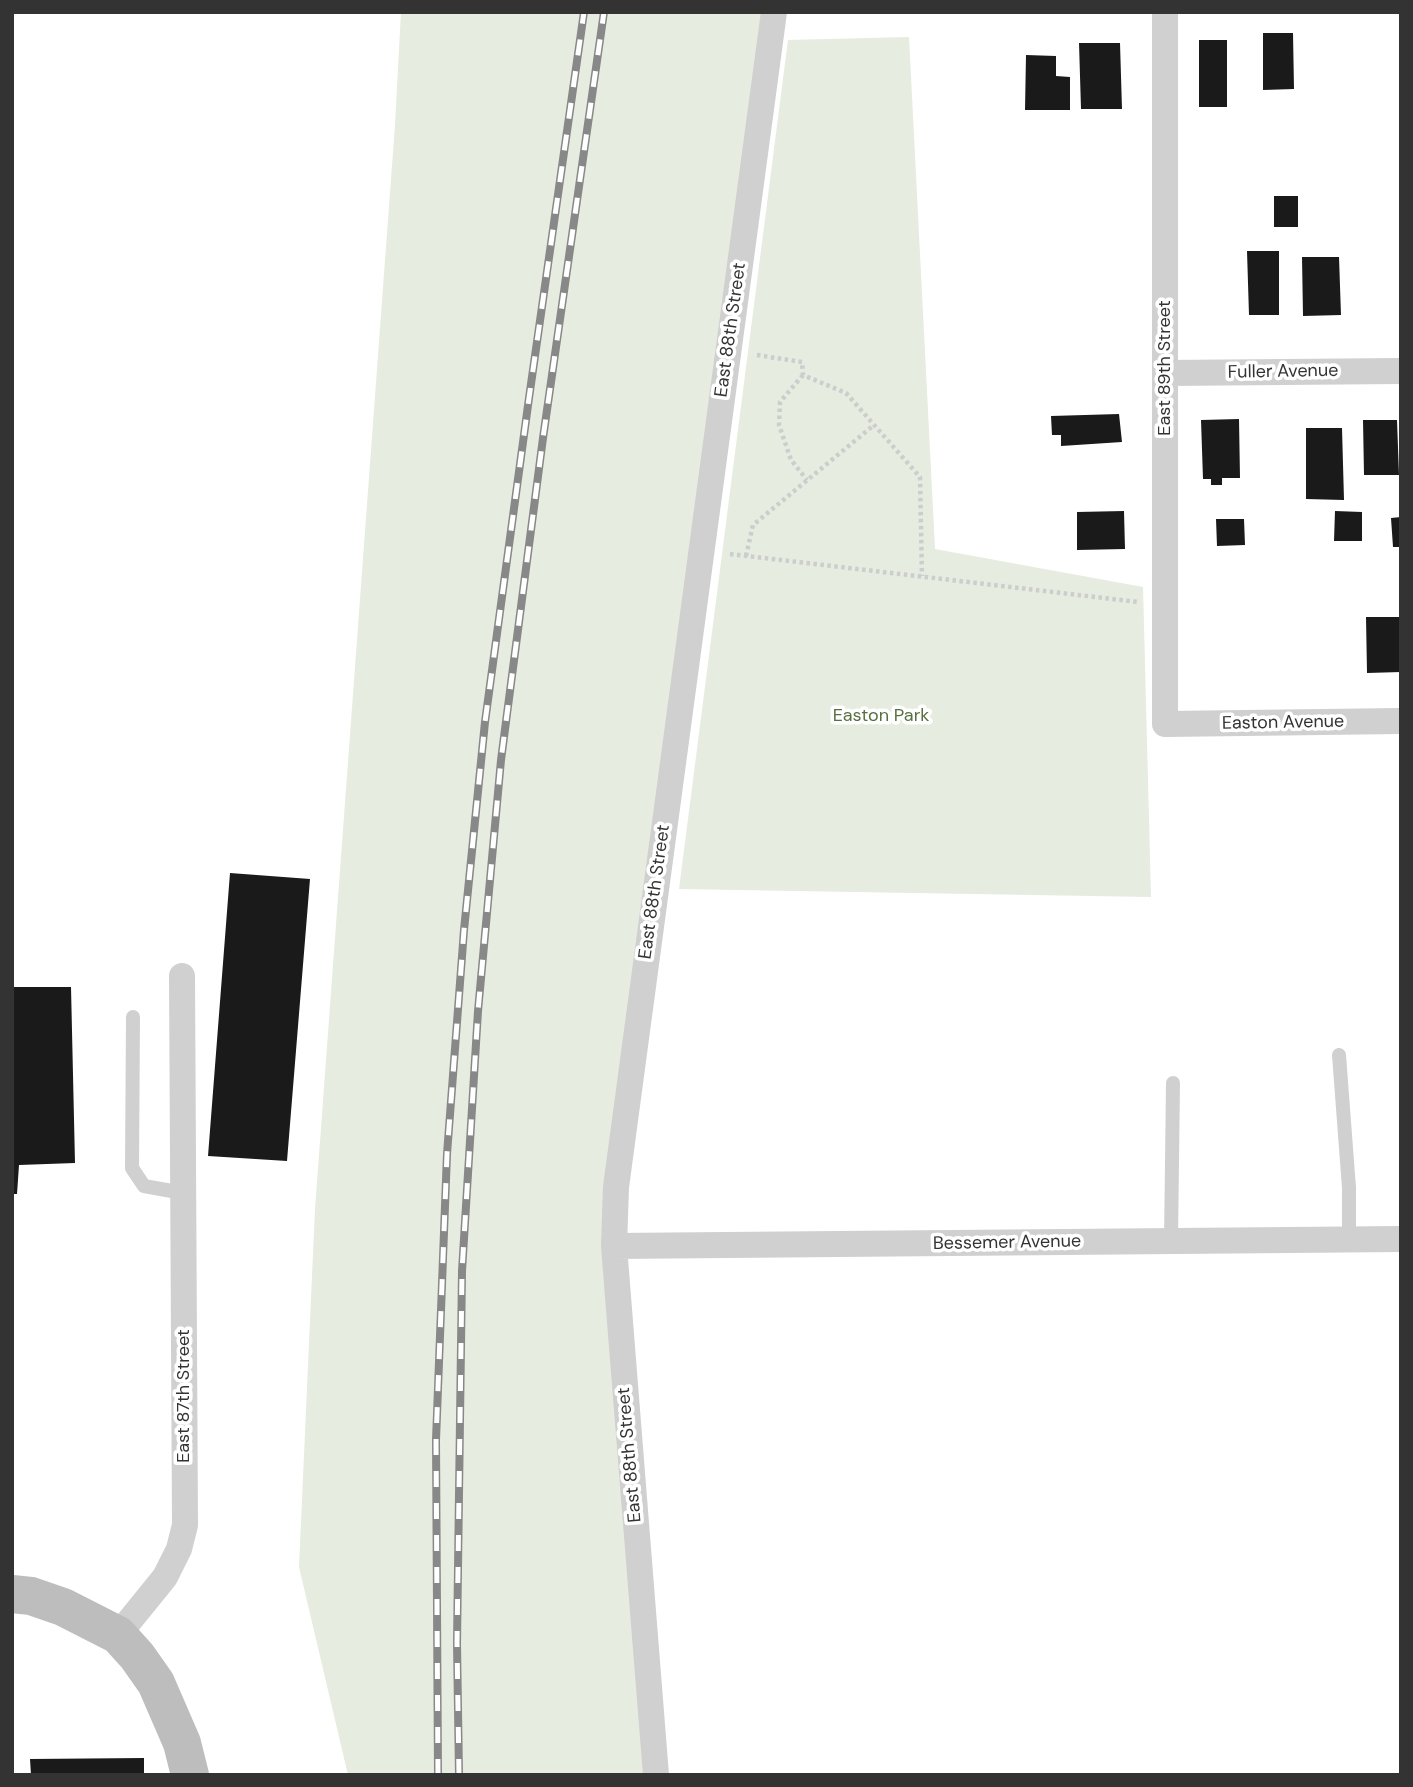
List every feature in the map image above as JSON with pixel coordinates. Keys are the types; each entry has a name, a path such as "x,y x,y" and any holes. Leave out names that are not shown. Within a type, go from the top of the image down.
{"street":[{"name":"East 88th Street","path":"656,1775 614,1247 615,1187 774,12"},
{"name":"East 89th Street","path":"1165,12 1165,724"},
{"name":"Fuller Avenue","path":"1165,373 1401,371"},
{"name":"Easton Avenue","path":"1165,724 1401,721"},
{"name":"East 87th Street","path":"118,1635 165,1577 179,1549 185,1525 182,976"},
{"name":"Bessemer Avenue","path":"614,1247 1401,1239"},
{"path":"12,1594 32,1596 63,1607 118,1635 156,1683 182,1743 191,1775"}],"lane":[{"path":"133,1017 132,1168 144,1186 183,1193"},
{"path":"1339,1055 1349,1188 1349,1239"},
{"path":"1171,1241 1173,1083"}],"path":[{"path":"749,354 802,362 803,375 780,402 779,425 792,460 807,480"},
{"path":"803,375 846,393 920,477 922,576"},
{"path":"746,556 753,525 874,425"},
{"path":"724,554 1143,602"}],"green space":[{"path":"401,12 774,12 616,1187 656,1775 348,1775 299,1567 315,1209 395,125"},
{"name":"Easton Park","path":"909,37 935,549 1143,587 1151,897 679,889 788,40"}],"building":[{"path":"1263,33 1293,33 1294,89 1263,90"},
{"path":"1199,40 1227,40 1227,107 1199,107"},
{"path":"1079,43 1120,43 1122,109 1081,109"},
{"path":"1026,55 1056,56 1056,76 1070,77 1070,110 1025,110"},
{"path":"1274,196 1298,196 1298,227 1274,227"},
{"path":"1247,251 1279,251 1279,315 1249,315"},
{"path":"1302,257 1339,257 1341,315 1303,316"},
{"path":"1119,414 1122,442 1061,446 1061,435 1052,435 1051,416"},
{"path":"1239,419 1240,478 1222,478 1222,485 1211,485 1211,479 1203,479 1201,420"},
{"path":"1363,420 1397,420 1399,475 1364,475"},
{"path":"1306,428 1342,428 1344,500 1306,499"},
{"path":"1124,511 1125,549 1077,550 1077,512"},
{"path":"1335,511 1362,512 1362,541 1334,541"},
{"path":"1401,517 1401,547 1393,547 1391,518"},
{"path":"1216,519 1244,519 1245,545 1217,546"},
{"path":"1366,617 1400,617 1401,672 1367,673"},
{"path":"230,873 310,879 287,1161 208,1156"},
{"path":"12,987 71,987 75,1163 19,1165 17,1194 12,1194"},
{"path":"144,1758 144,1775 31,1775 30,1759"}],"railway":[{"path":"438,1775 436,1440 447,1154 464,930 485,722 584,12"},
{"path":"459,1775 457,1643 462,1271 478,1011 501,760 543,438 604,12"}]}
